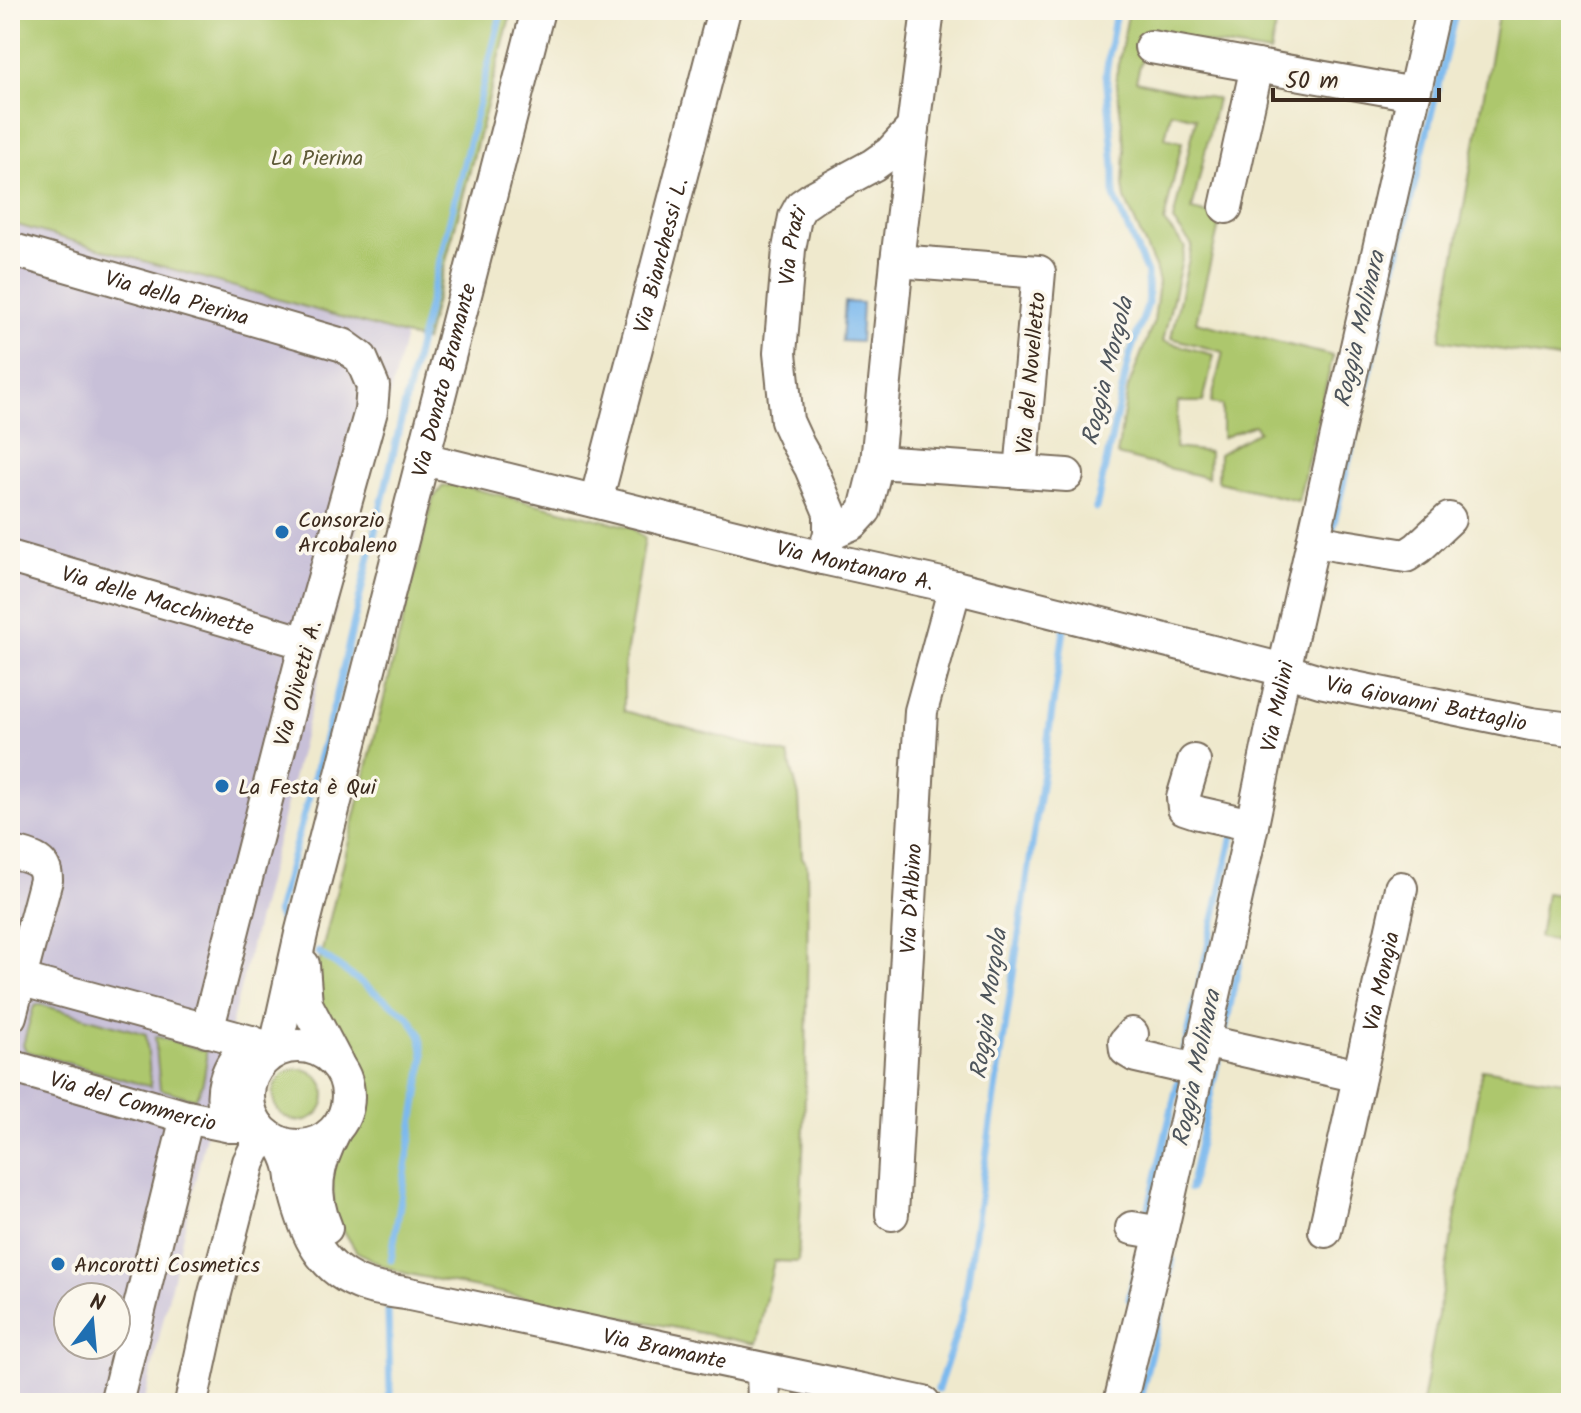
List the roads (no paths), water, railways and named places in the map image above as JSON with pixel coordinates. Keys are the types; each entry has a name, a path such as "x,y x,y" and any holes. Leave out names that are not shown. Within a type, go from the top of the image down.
{"street":[{"name":"Via Donato Bramante","path":"301,934 538,10"},
{"name":"Via Bianchessi L.","path":"596,501 724,10"},
{"path":"826,546 865,510 877,462 897,261 928,10"},
{"name":"Via Mulini","path":"1120,1403 1146,1351 1156,1310 1146,1231 1201,1056 1284,670 1325,543 1359,398 1401,92 1433,10"},
{"path":"1151,47 1401,92"},
{"path":"1226,207 1257,66"},
{"name":"Via Prati","path":"826,546 830,513 787,421 780,353 789,249 795,217 801,206 814,197 890,153 913,128"},
{"name":"Via della Pierina","path":"10,249 343,345"},
{"name":"Via del Novelletto","path":"897,261 1039,272 1021,472"},
{"name":"Via Olivetti A.","path":"207,1031 306,643 371,411 373,386 361,358 343,345"},
{"name":"Via Montanaro A.","path":"424,459 596,501 826,546 955,587 1284,670"},
{"name":"Via del Novelletto","path":"877,462 1067,475"},
{"path":"1325,543 1406,556 1449,519"},
{"name":"Via delle Macchinette","path":"10,557 306,643"},
{"name":"Via D'Albino","path":"892,1214 921,711 955,587"},
{"name":"Via Giovanni Battaglio","path":"1284,670 1350,688 1571,729"},
{"path":"1194,761 1183,798 1184,808 1249,838"},
{"path":"10,852 34,859 46,870 44,892 10,1016"},
{"name":"Via Mongia","path":"1325,1231 1401,888"},
{"name":"Via Bramante","path":"301,934 263,1047 263,1060 254,1071 249,1085 248,1099 260,1133 291,1163 302,1216 310,1237 326,1262 346,1277 369,1287 924,1403"},
{"name":"Via Bramante","path":"301,934 306,1004 345,1078 349,1092 348,1106 325,1147 317,1177 319,1211 326,1229 355,1263 405,1293"},
{"path":"19,979 263,1047 302,1045 316,1048 338,1064"},
{"path":"1132,1034 1125,1042 1126,1050 1136,1056 1201,1056 1359,1076"},
{"name":"Via del Commercio","path":"10,1066 187,1117 260,1133"},
{"path":"116,1403 187,1117"},
{"path":"191,1403 214,1297 249,1162 260,1133 295,1146 309,1145 334,1132"},
{"path":"763,1370 764,1403"}],"water":[{"path":"845,302 862,303 860,342 842,341"}],"waterway":[{"path":"285,930 277,912 336,698 502,10"},
{"name":"Roggia Morgola","path":"1096,508 1130,354 1148,304 1147,273 1114,196 1106,73 1116,10"},
{"name":"Roggia Molinara","path":"1331,535 1456,10"},
{"name":"Roggia Morgola","path":"938,1389 963,1313 1065,623"},
{"name":"Roggia Morgola","path":"1183,1057 1234,831"},
{"path":"1250,911 1259,866"},
{"path":"318,952 407,1015 420,1034 424,1057 391,1260"},
{"name":"Roggia Molinara","path":"1223,1039 1241,954"},
{"name":"Roggia Molinara","path":"1190,1189 1219,1055"},
{"name":"Roggia Morgola","path":"1146,1221 1180,1073"},
{"name":"Roggia Morgola","path":"1129,1299 1143,1237"},
{"name":"Roggia Molinara","path":"1139,1403 1173,1260"},
{"path":"386,1403 390,1393 388,1311"}],"place":[{"name":"Consorzio Arcobaleno","path":"282,532"},
{"name":"La Festa è Qui","path":"222,786"},
{"name":"Ancorotti Cosmetics","path":"58,1264"}],"park label":[{"name":"La Pierina","path":"317,157"}]}
